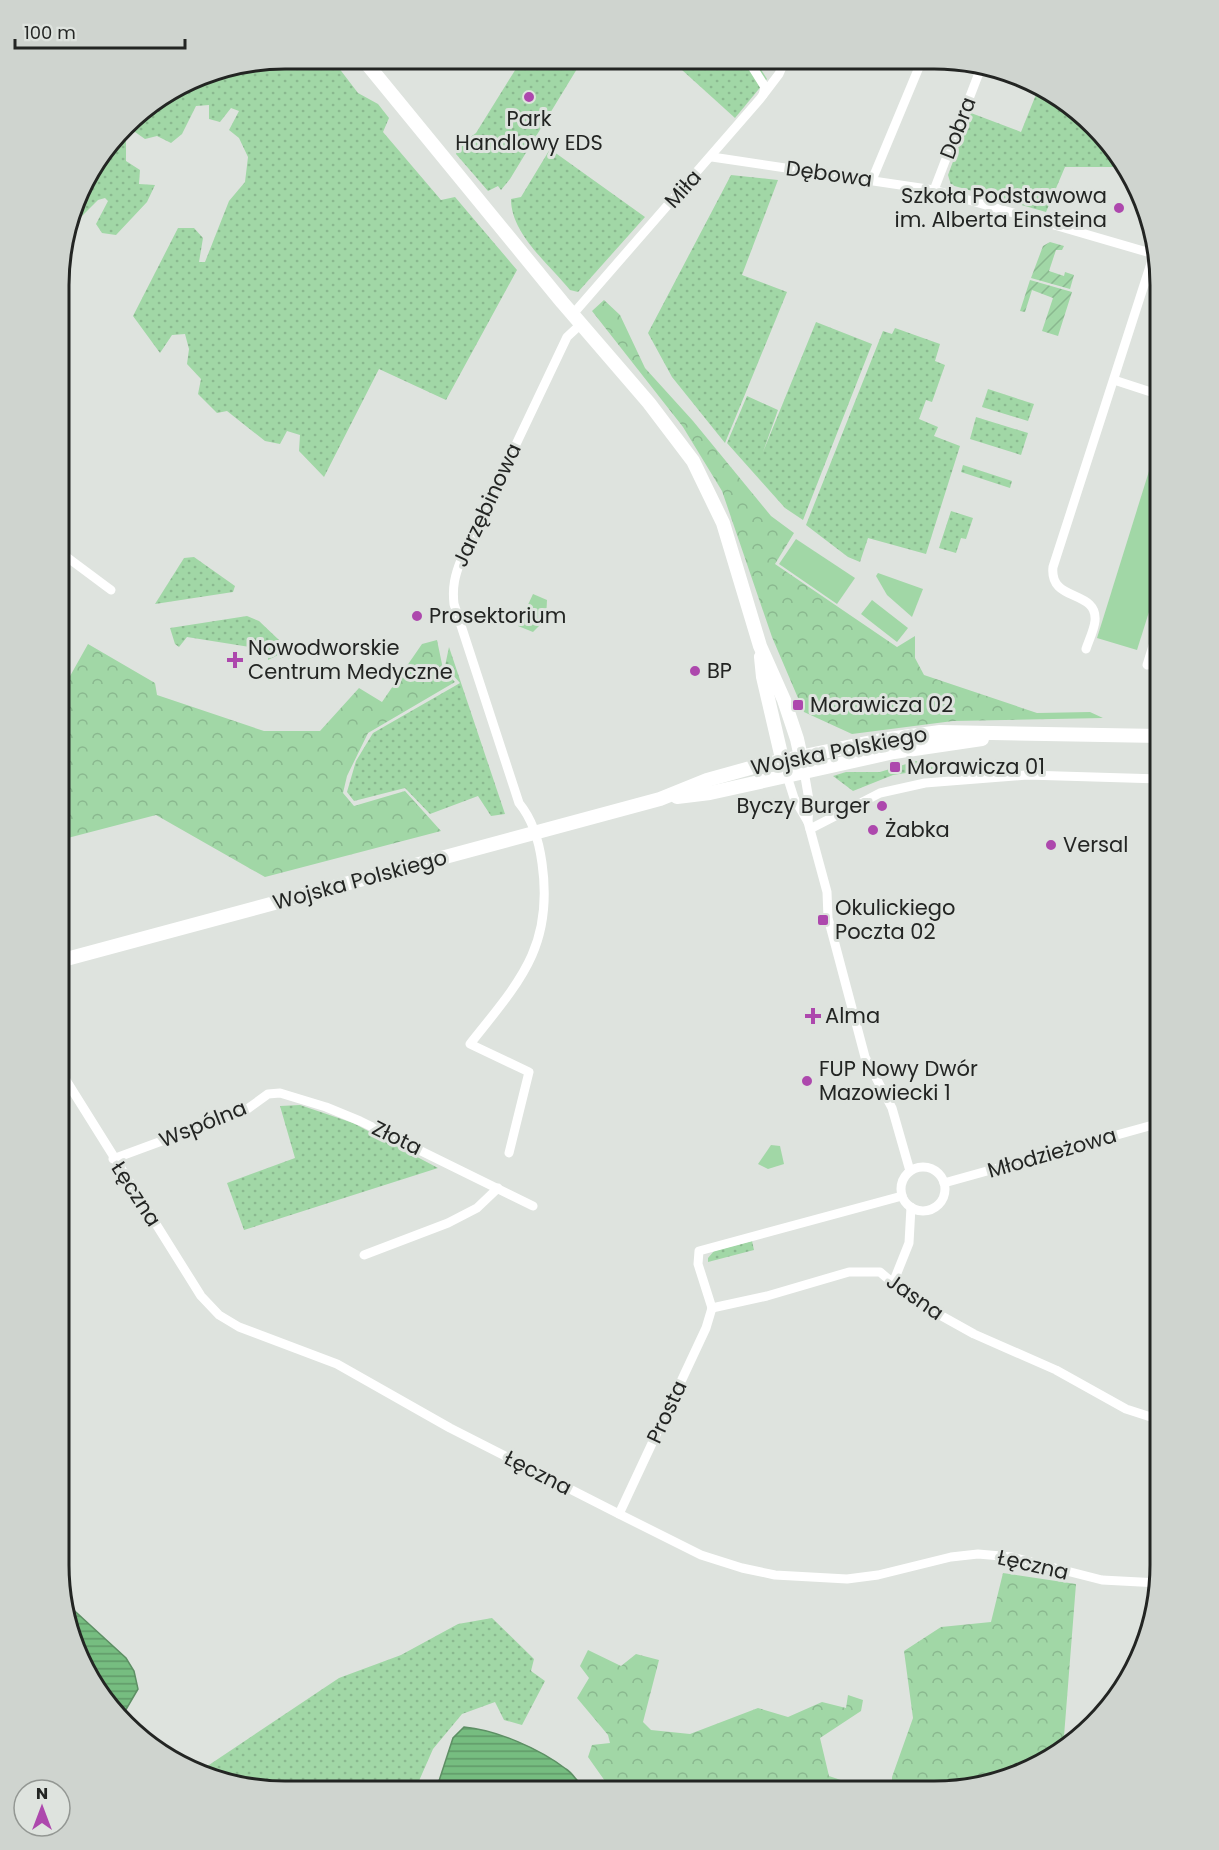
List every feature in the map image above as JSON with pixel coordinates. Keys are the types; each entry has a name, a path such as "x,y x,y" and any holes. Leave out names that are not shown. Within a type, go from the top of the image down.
{"main road":[{"path":"371,69 649,403 693,461 723,523 760,646 784,700 804,771"},
{"path":"760,646 763,677 787,776"},
{"name":"Wojska Polskiego","path":"69,958 660,799 707,780 801,756 940,732 1150,736"},
{"name":"Wojska Polskiego","path":"660,799 710,793 894,752 1023,732"}],"street":[{"path":"754,69 765,87 763,95"},
{"name":"Miła","path":"577,319 763,95 781,69"},
{"path":"872,180 918,69"},
{"name":"Dobra","path":"934,190 979,74"},
{"name":"Dębowa","path":"712,157 934,190 1147,252"},
{"path":"1086,649 1095,621 1094,610 1086,601 1059,589 1052,577 1053,567 1150,268"},
{"name":"Jarzębinowa","path":"509,1153 529,1072 470,1044 523,977 541,935 546,893 535,832 530,816 519,803 454,604 452,591 454,577 461,560 543,385 577,319"},
{"path":"1114,380 1150,393"},
{"path":"69,559 111,590"},
{"path":"1147,665 1150,655"},
{"path":"804,771 809,800 809,826"},
{"path":"809,826 880,793 925,783 1053,774 1150,779"},
{"path":"787,776 794,798 809,826 827,892 828,918 865,1057 892,1108 910,1171"},
{"name":"Łęczna","path":"69,1086 201,1296 219,1315 238,1327 337,1364 450,1428 701,1555 776,1575 847,1579 879,1575 951,1557 978,1554 1012,1557 1102,1580 1150,1582"},
{"name":"Wspólna","path":"113,1159 246,1110 268,1094 292,1096"},
{"name":"Złota","path":"292,1096 360,1120 533,1206"},
{"name":"Młodzieżowa","path":"944,1183 1150,1126"},
{"path":"927,1167 935,1171 944,1183 944,1194 940,1203 931,1209 921,1211 911,1207 902,1196 901,1186 910,1171 927,1167"},
{"path":"364,1255 448,1223 477,1208 498,1188"},
{"path":"712,1308 698,1264 699,1251 902,1196"},
{"path":"894,1283 909,1243 911,1207"},
{"name":"Jasna","path":"712,1308 767,1296 849,1272 880,1272 912,1300 974,1334 1056,1370 1126,1409 1150,1417"},
{"name":"Prosta","path":"619,1514 706,1328 712,1308"}],"green space":[{"path":"271,69 340,69 358,93 378,104 389,118 383,132 441,200 455,197 517,270 446,400 379,369 324,477 299,451 300,435 287,431 280,444 265,441 227,411 217,413 198,394 201,379 187,364 189,349 185,334 172,335 160,353 133,316 178,228 194,228 203,238 199,262 205,262 229,201 245,182 248,157 239,138 229,130 239,111 231,108 220,122 209,119 209,105 196,106 182,134 171,143 157,136 145,139 135,132 130,135 165,105 216,80"},
{"path":"516,69 577,69 501,190 498,186 488,191 456,154 458,146 476,133"},
{"path":"681,69 761,69 767,79 735,118"},
{"path":"1036,95 1054,105 1087,132 1114,167 1065,167 1046,212 951,185 948,175 971,113 1021,132"},
{"path":"126,139 126,161 140,170 139,184 155,185 147,202 116,235 102,233 96,224 108,201 105,198 98,200 82,216 85,202 98,177"},
{"path":"550,149 645,217 578,292 570,290 533,248 517,224 513,212 511,199 521,197"},
{"path":"731,175 778,180 742,275 787,292 725,443 672,377 648,333"},
{"path":"1050,242 1064,246 1062,250 1056,250 1049,271 1064,276 1065,272 1074,275 1070,289 1031,278 1043,246"},
{"path":"1030,280 1072,292 1058,336 1042,331 1053,298 1032,290 1025,312 1020,311"},
{"path":"604,300 620,315 645,368 693,421 771,516 794,533 775,564 897,647 915,636 915,658 924,675 1037,713 1090,712 1103,718 953,721 852,734 804,712 772,637 722,491 683,427 592,311"},
{"path":"816,322 872,344 803,520 785,508 727,443 747,396 778,410 763,452"},
{"path":"895,328 940,344 935,361 945,365 932,402 926,400 919,419 938,427 934,436 960,446 926,554 868,538 860,562 848,557 806,525 883,331 892,334"},
{"path":"988,389 1034,404 1028,421 982,407"},
{"path":"976,417 1028,433 1021,455 970,439"},
{"path":"963,465 1012,481 1010,488 961,472"},
{"path":"1150,468 1150,609 1137,650 1097,638"},
{"path":"951,511 973,518 966,539 961,538 956,553 939,548"},
{"path":"796,539 855,578 837,604 779,564"},
{"path":"194,557 235,586 233,592 155,604 184,558"},
{"path":"878,573 923,589 912,617 887,595 876,576"},
{"path":"533,594 547,600 546,619 533,632 518,626"},
{"path":"872,600 908,628 897,642 861,614"},
{"path":"247,616 259,621 279,640 278,655 268,660 268,650 187,637 179,647 175,644 170,628"},
{"path":"437,640 443,669 455,682 368,733 347,776 343,793 354,806 405,791 441,831 265,877 156,815 69,838 69,678 88,644 155,683 157,695 264,731 320,731 359,688 382,702 422,644"},
{"path":"449,647 505,814 491,816 478,796 430,814 405,788 354,801 347,792 356,761 373,733 460,683 445,666"},
{"path":"916,761 945,767 893,775 853,791 833,776 846,772 880,772"},
{"path":"300,1105 353,1123 438,1168 244,1230 227,1183 295,1158 280,1106"},
{"path":"771,1145 780,1146 784,1164 768,1169 758,1164"},
{"path":"752,1241 754,1250 708,1262 708,1258 714,1251"},
{"path":"1003,1573 1076,1584 1064,1737 1029,1759 990,1774 948,1781 892,1781 913,1718 904,1651 941,1627 991,1622"},
{"path":"492,1618 534,1659 531,1671 545,1681 522,1725 504,1720 495,1702 462,1714 433,1749 419,1781 271,1781 229,1774 207,1767 339,1678 401,1655 458,1624"},
{"path":"588,1650 621,1666 636,1654 659,1660 643,1722 651,1730 690,1734 758,1708 788,1717 822,1702 846,1708 848,1695 863,1700 861,1711 820,1738 829,1776 844,1781 605,1781 588,1757 592,1745 610,1743 608,1735 577,1698 589,1678 580,1666"}],"shaded area":[{"path":"74,1610 126,1658 134,1671 138,1689 126,1710 105,1685 91,1660 80,1634"},
{"path":"464,1727 504,1736 556,1762 569,1771 577,1781 439,1781 453,1738"}],"place":[{"name":"Park Handlowy EDS","path":"529,97"},
{"name":"Szkoła Podstawowa im. Alberta Einsteina","path":"1119,208"},
{"name":"Prosektorium","path":"417,616"},
{"name":"Nowodworskie Centrum Medyczne","path":"235,660"},
{"name":"BP","path":"695,671"},
{"name":"Morawicza 02","path":"798,705"},
{"name":"Morawicza 01","path":"895,767"},
{"name":"Byczy Burger","path":"882,806"},
{"name":"Żabka","path":"873,830"},
{"name":"Versal","path":"1051,845"},
{"name":"Okulickiego Poczta 02","path":"823,920"},
{"name":"Alma","path":"813,1016"},
{"name":"FUP Nowy Dwór Mazowiecki 1","path":"807,1081"}]}
